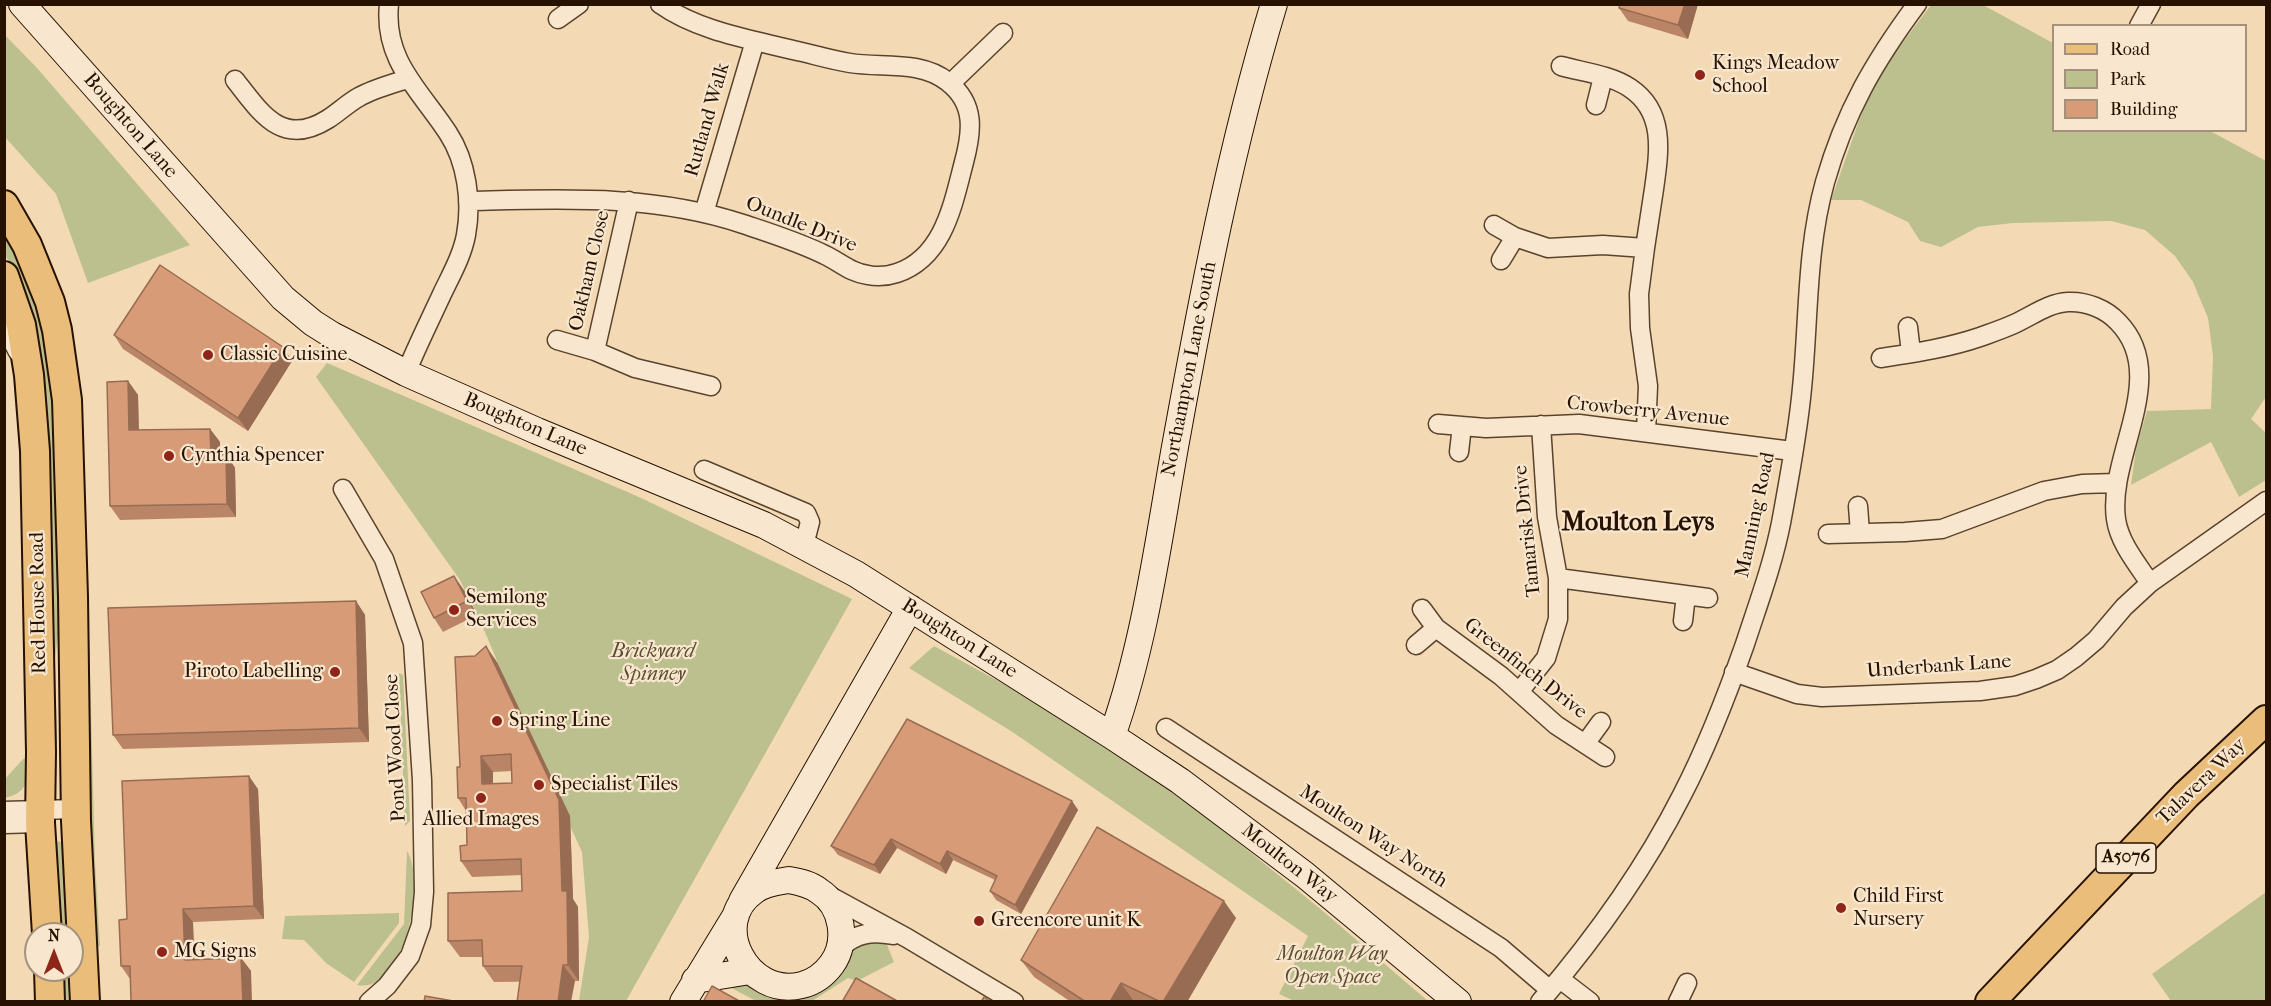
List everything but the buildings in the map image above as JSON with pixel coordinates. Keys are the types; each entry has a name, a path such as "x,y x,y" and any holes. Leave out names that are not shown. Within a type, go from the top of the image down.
{"main road":[{"path":"4,205 39,272 53,312 67,400 73,597 52,813 86,1002"},
{"name":"Red House Road","path":"4,276 21,325 29,375 35,451 52,813 47,922"},
{"name":"Talavera Way","path":"1990,1002 2186,795 2266,720"},
{"path":"49,982 50,1002"}],"street":[{"name":"Boughton Lane","path":"22,4 284,298 313,323 406,373 537,431 738,514 804,545 910,608 1112,735"},
{"path":"389,4 391,37 398,61 407,79 449,135 466,179 468,201 466,234 460,257 406,373"},
{"path":"558,19 579,4"},
{"name":"Oundle Drive","path":"468,201 569,199 629,201 704,213 742,223 793,242 827,255 848,269 867,275 885,276 910,267 934,246 945,228 971,136 967,108 959,93 950,84 939,75 926,70 850,63 755,41 693,23 660,4"},
{"name":"Northampton Lane South","path":"1112,735 1125,699 1148,593 1231,159 1274,4"},
{"name":"Manning Road","path":"1550,990 1614,910 1651,850 1682,796 1708,740 1734,672 1761,596 1780,525 1802,389 1812,247 1824,185 1843,128 1857,97 1888,44 1917,4"},
{"path":"2140,24 2151,4"},
{"path":"950,84 1003,33"},
{"name":"Rutland Walk","path":"704,213 755,41"},
{"path":"1561,66 1603,77 1632,89 1643,100 1656,124 1659,151 1639,294 1648,386 1646,432"},
{"path":"1596,105 1603,77"},
{"path":"235,80 273,124 295,130 310,128 328,119 359,97 407,79"},
{"name":"Oakham Close","path":"595,351 629,201"},
{"path":"1494,225 1515,237 1548,248 1603,245 1645,248"},
{"path":"1501,260 1515,237"},
{"path":"1881,358 1978,338 2056,304 2085,303 2112,316 2130,337 2139,365 2135,413 2116,483 2116,520 2126,546 2150,584"},
{"path":"4,325 29,375"},
{"path":"1908,327 1911,353"},
{"name":"Oakham Close","path":"557,339 595,351 635,368 711,386"},
{"name":"Crowberry Avenue","path":"1438,424 1486,428 1579,424 1792,451"},
{"name":"Tamarisk Drive","path":"1519,692 1546,658 1553,641 1558,618 1558,578 1547,517 1541,425"},
{"path":"1459,452 1462,426"},
{"path":"704,470 806,513 810,522 804,545"},
{"path":"1828,534 1942,529 2044,491 2082,484 2116,483"},
{"name":"Pond Wood Close","path":"343,489 384,559 413,643 422,780 424,892 421,926 410,956 387,987 369,1002"},
{"name":"Underbank Lane","path":"1734,672 1797,694 1822,697 1980,691 2015,687 2057,670 2076,657 2096,639 2124,607 2150,584 2266,501"},
{"path":"1858,506 1860,533"},
{"path":"1558,578 1708,598"},
{"path":"1683,621 1686,595"},
{"path":"689,991 793,816 910,608"},
{"name":"Greenfinch Drive","path":"1422,609 1436,628 1519,692 1556,725 1605,757"},
{"name":"Greenfinch Drive","path":"1416,645 1436,628"},
{"name":"Greenfinch Drive","path":"1585,744 1601,722"},
{"name":"Moulton Way North","path":"1166,728 1501,948 1550,990 1590,1002"},
{"name":"Moulton Way","path":"1112,735 1180,781 1305,875 1458,1002"},
{"path":"4,811 52,813"},
{"path":"4,824 52,813"},
{"path":"793,816 789,844 795,871 813,887 836,911 842,935 840,948 823,975 802,985 778,987 763,981 750,971 741,959 736,945 739,908 755,890 771,883 789,880 813,887 907,938 1014,1002"},
{"path":"840,948 850,939 876,932 907,938"},
{"path":"689,991 750,971"},
{"path":"1678,1002 1687,983"}],"green space":[{"path":"1931,5 1983,5 2052,42 2052,132 2212,132 2266,161 2266,397 2251,419 2266,433 2266,480 2239,497 2211,442 2131,485 2136,449 2147,411 2211,409 2213,356 2208,318 2193,282 2175,256 2145,230 2111,221 2013,223 1978,227 1941,247 1920,241 1908,222 1861,200 1831,200 1861,115 1879,74"},
{"path":"4,34 37,68 190,245 88,283 56,194 5,137"},
{"path":"4,232 21,266 41,317 55,396 61,611 55,659 57,744 52,744 12,269 5,254"},
{"name":"Brickyard Spinney","path":"327,363 639,497 852,599 626,1001 579,1001 589,937 582,852 460,580 316,377"},
{"path":"80,483 85,484 95,861 100,946 93,947"},
{"name":"Moulton Way Open Space","path":"934,646 1035,701 1199,811 1318,907 1428,1001 1294,1001 1279,994 1308,936 1014,733 909,668"},
{"path":"399,673 403,675 410,821 405,826"},
{"path":"27,758 27,779 23,789 5,798 5,779 23,759"},
{"path":"58,841 64,843 69,858 72,922 59,922 55,845"},
{"path":"407,851 413,866 414,886 407,933 399,955 387,972 373,983 357,985 404,924"},
{"path":"2266,892 2266,1001 2171,1001 2152,974"},
{"path":"399,913 399,923 354,982 326,963 304,940 282,939 285,916"},
{"path":"873,938 887,945 894,962 857,981 848,978 812,1001 756,1001 724,984 740,981 773,994 845,948"},
{"path":"62,982 75,982 76,1001 63,1001"}],"place":[{"name":"Kings Meadow School","path":"1700,75"},
{"name":"Classic Cuisine","path":"208,355"},
{"name":"Cynthia Spencer","path":"169,456"},
{"name":"Semilong Services","path":"454,610"},
{"name":"Piroto Labelling","path":"335,672"},
{"name":"Spring Line","path":"497,721"},
{"name":"Specialist Tiles","path":"539,785"},
{"name":"Allied Images","path":"481,798"},
{"name":"Child First Nursery","path":"1841,908"},
{"name":"Greencore unit K","path":"979,921"},
{"name":"MG Signs","path":"162,952"}],"district":[{"name":"Moulton Leys","path":"1638,524"}]}
